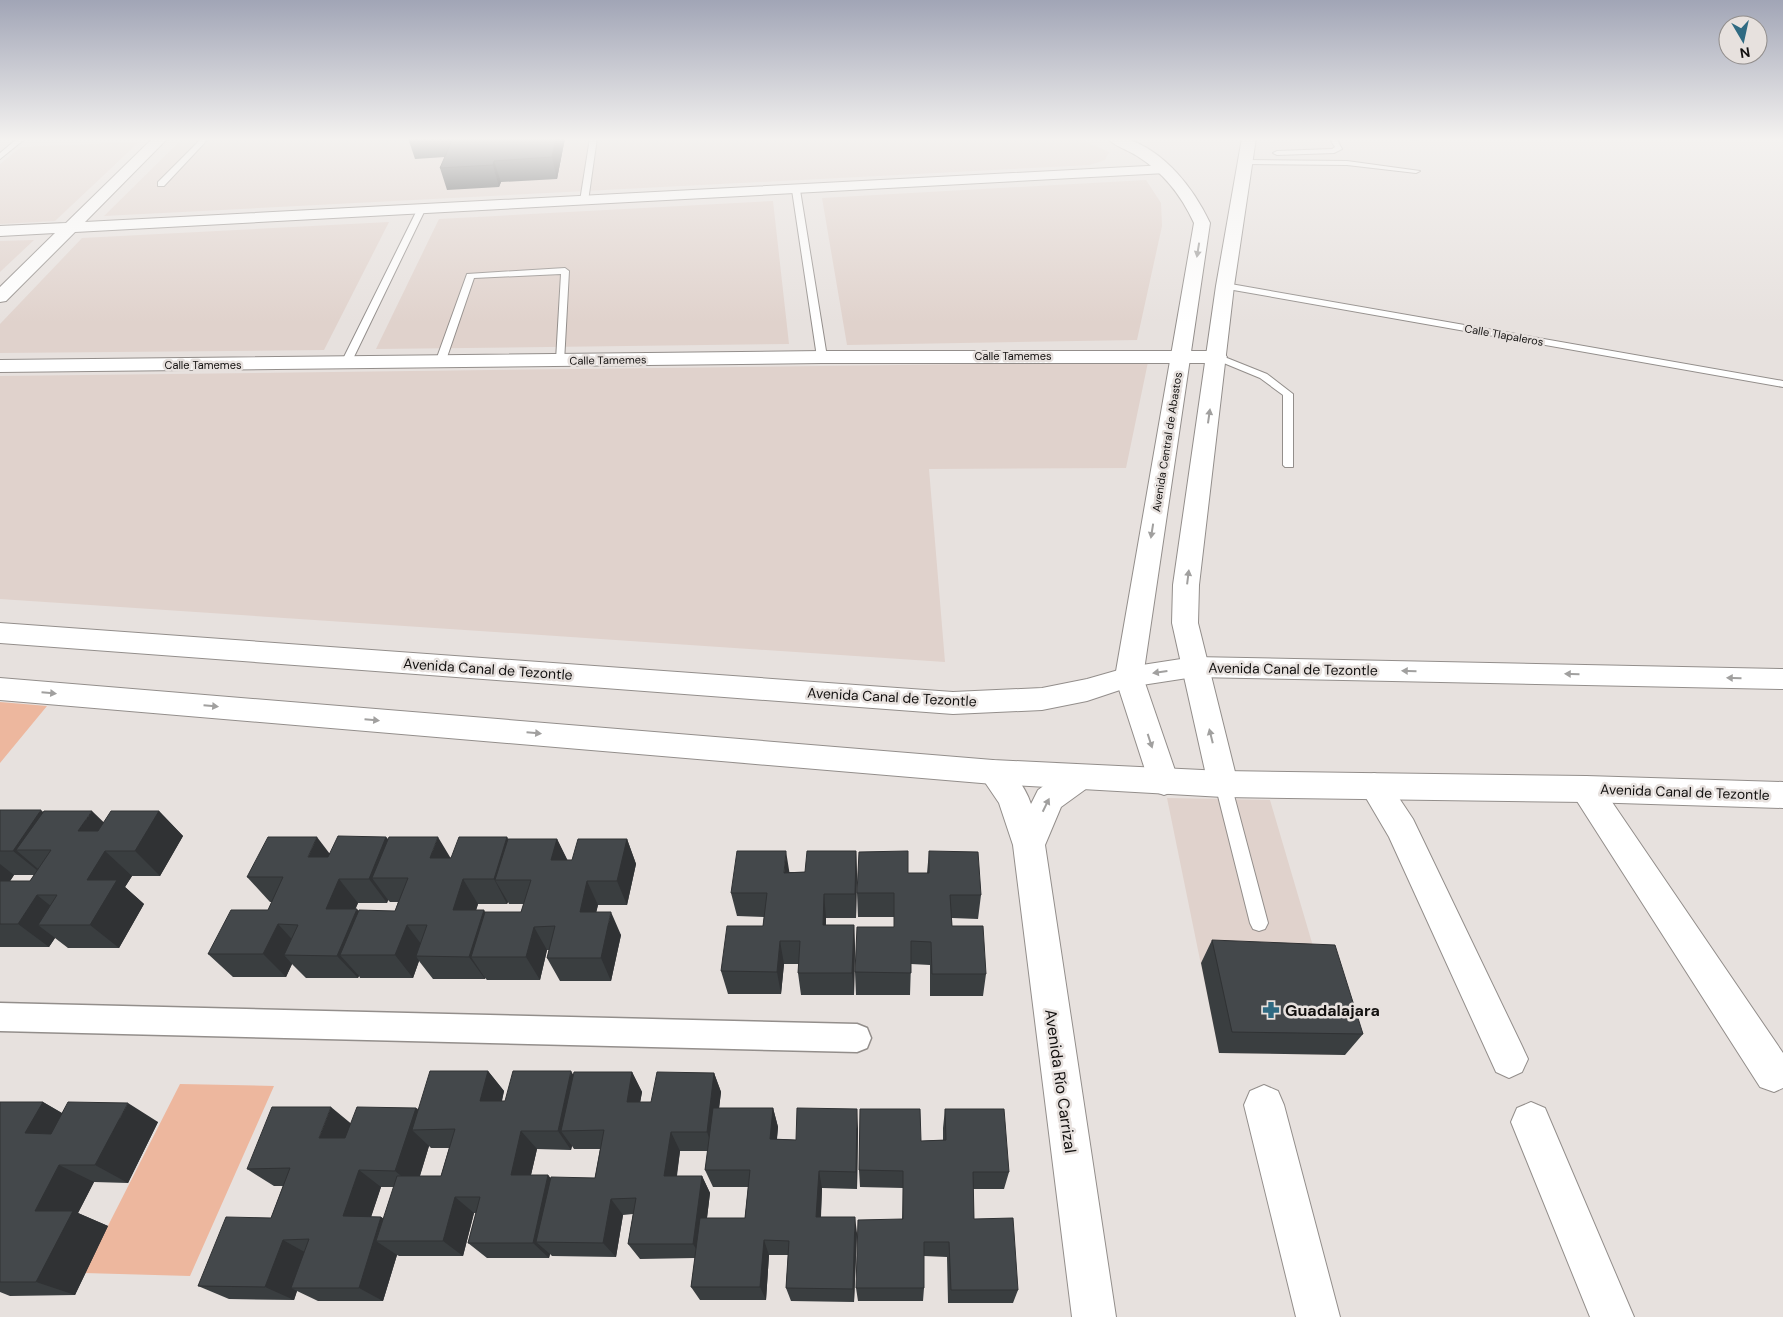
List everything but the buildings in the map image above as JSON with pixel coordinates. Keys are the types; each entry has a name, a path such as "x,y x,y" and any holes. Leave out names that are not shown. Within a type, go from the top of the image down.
{"street":[{"path":"0,297 100,199"},
{"path":"0,231 614,199"},
{"name":"Avenida Central de Abastos","path":"1164,782 1129,677 1202,223 1192,199"},
{"path":"1223,784 1185,623 1186,585 1225,286 1239,199"},
{"name":"Calle Tamemes","path":"0,366 440,363 822,357 1217,357"},
{"name":"Avenida Canal de Tezontle","path":"0,633 954,703 1042,699 1087,690 1129,677 1194,667 1783,678"},
{"name":"Avenida Canal de Tezontle","path":"0,689 993,772 1223,784 1586,789 1783,795"},
{"name":"Avenida Río Carrizal","path":"993,772 1013,797 1029,845 1094,1317"},
{"path":"1029,845 1049,799 1079,777"},
{"path":"1374,786 1402,830 1510,1059"},
{"path":"1586,789 1774,1072"},
{"path":"0,1017 857,1038"},
{"path":"1264,1105 1318,1317"},
{"path":"1531,1122 1612,1317"}],"lane":[{"path":"797,199 822,357"},
{"path":"346,363 421,210"},
{"path":"440,363 470,276 564,271 560,360"},
{"name":"Calle Tlapaleros","path":"1225,286 1783,384"},
{"path":"1217,357 1276,382 1288,394 1289,465"},
{"path":"1223,784 1259,923"}],"shaded area":[{"path":"0,199 78,199 55,221 0,224"},
{"path":"121,199 424,199 104,216"},
{"path":"822,199 1159,199 1161,203 1162,226 1137,340 847,345"},
{"path":"773,201 789,344 376,349 439,219"},
{"path":"389,222 324,350 0,353 0,324 82,238"},
{"path":"34,240 0,272 0,241"},
{"path":"1148,362 1126,468 929,469 945,662 0,599 0,376"},
{"path":"0,702 47,706 0,763"},
{"path":"1167,798 1270,800 1345,1055 1219,1053"},
{"path":"180,1084 274,1086 190,1276 84,1273"}],"place":[{"name":"Guadalajara","path":"1271,1010"}]}
